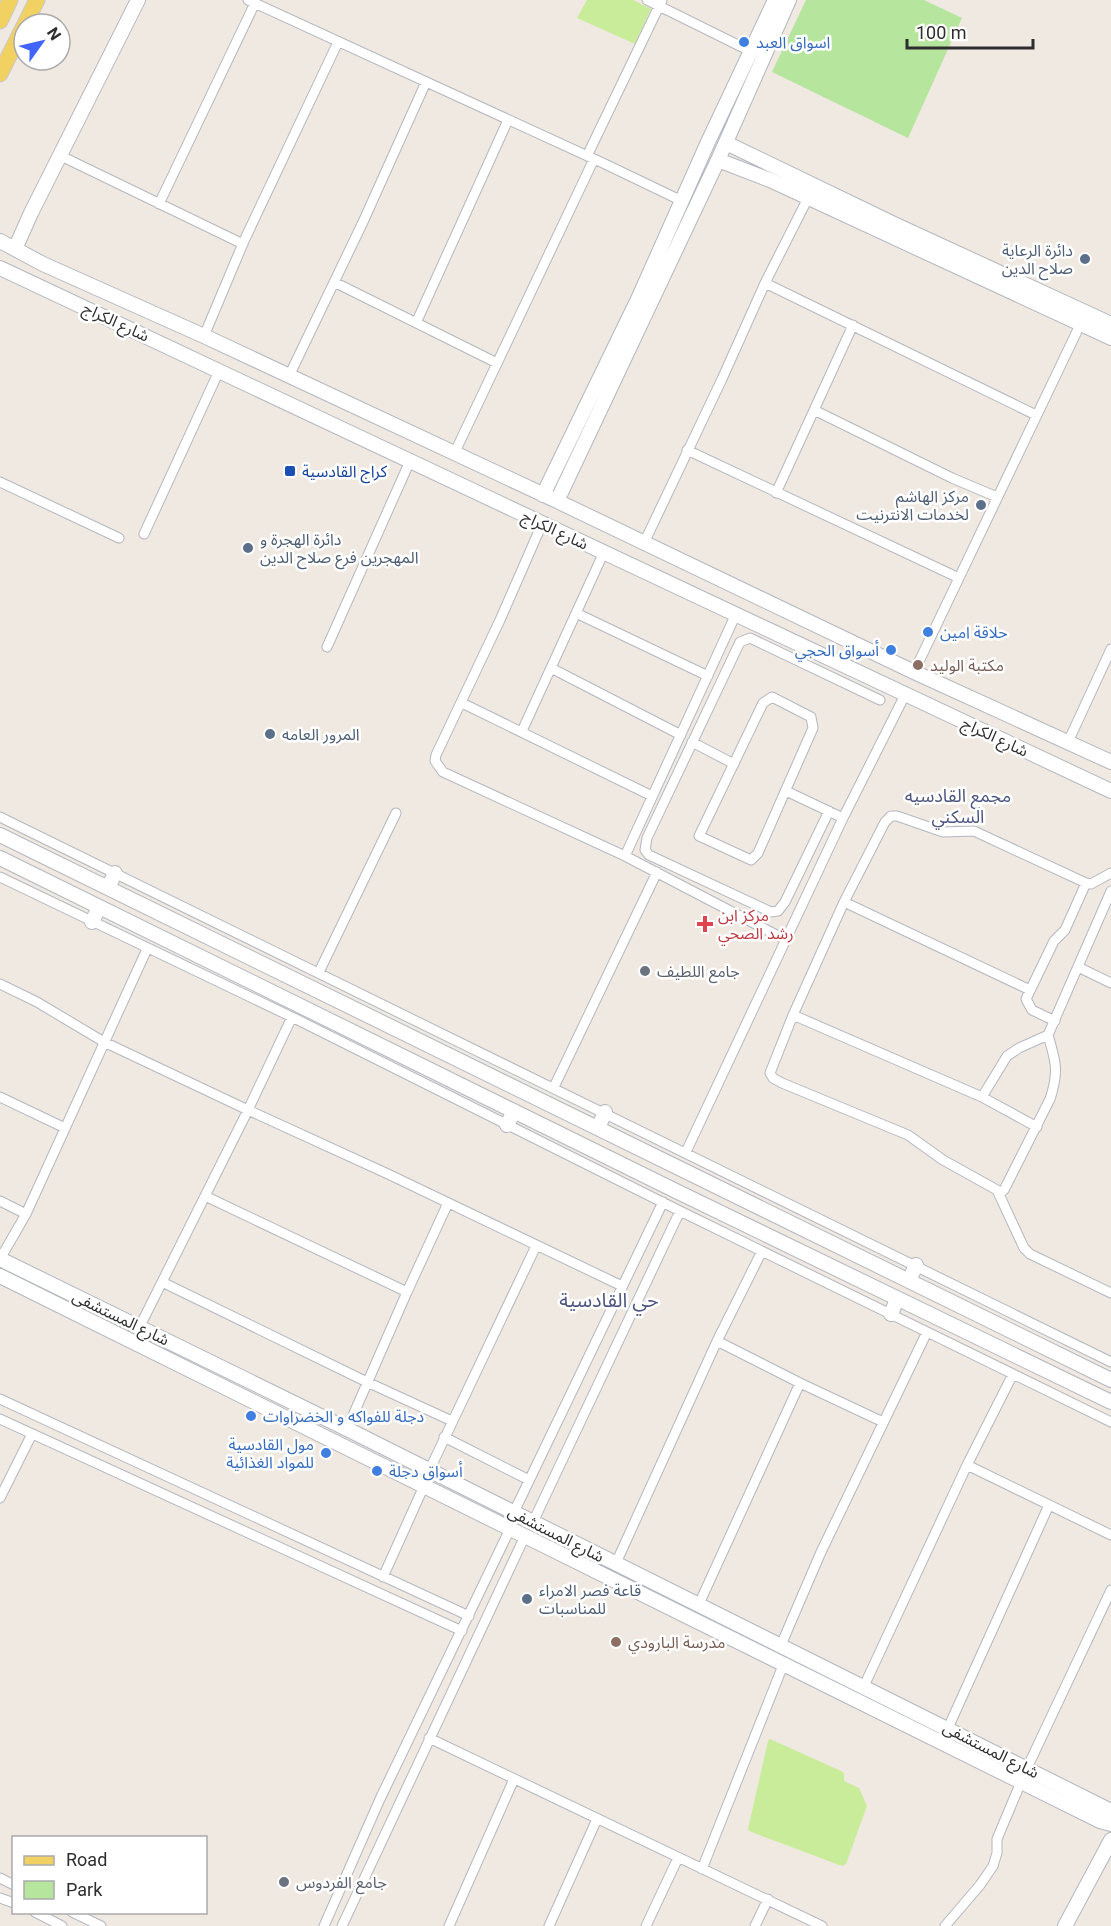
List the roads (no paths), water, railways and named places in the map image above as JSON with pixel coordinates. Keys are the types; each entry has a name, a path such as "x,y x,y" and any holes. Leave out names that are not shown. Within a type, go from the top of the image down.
{"main road":[{"path":"0,21 10,0"},
{"path":"0,74 12,50"}],"street":[{"path":"15,249 138,0"},
{"path":"647,0 661,3 750,51"},
{"path":"557,501 644,300 682,201 750,51 774,10 789,0"},
{"path":"159,204 251,2 682,201"},
{"path":"454,454 661,3"},
{"path":"543,495 718,160 774,10"},
{"path":"204,336 243,244 338,42"},
{"path":"289,376 426,82"},
{"path":"416,323 508,120"},
{"path":"726,143 808,198 1017,288"},
{"path":"60,156 243,244"},
{"path":"718,160 773,174 1037,297 1111,324"},
{"path":"644,543 765,283 808,198"},
{"path":"0,241 43,264 204,336 557,501 914,672 1110,761 1105,788"},
{"name":"شارع الكراج","path":"0,268 1105,788"},
{"path":"334,282 497,363"},
{"path":"765,283 1036,415"},
{"path":"1037,297 1080,325 1111,338"},
{"path":"914,672 1080,325"},
{"path":"776,493 853,326"},
{"path":"144,534 219,371"},
{"path":"814,410 997,497"},
{"path":"388,450 398,427"},
{"path":"687,450 959,578"},
{"path":"327,647 410,461"},
{"path":"0,482 119,538"},
{"path":"542,524 435,761 443,772 625,856 786,940"},
{"path":"522,731 604,552"},
{"path":"576,612 708,676"},
{"path":"625,856 736,614"},
{"path":"829,811 785,902 778,911 771,912 649,855 645,850 647,838 740,642 750,638 880,700"},
{"path":"1068,742 1111,649"},
{"path":"551,668 681,735"},
{"path":"686,1152 843,818 905,695"},
{"path":"767,698 772,698 811,717 813,728 758,853 751,860 699,836 734,764 767,698"},
{"path":"462,703 652,796"},
{"path":"692,742 734,764"},
{"path":"786,791 843,818"},
{"path":"319,972 396,813"},
{"path":"1048,1035 1057,1066 1055,1084 1037,1127 1001,1192 943,1160 908,1135 773,1078 770,1073 793,1015 844,902 885,822 891,816 943,832 974,831 1086,883 1091,884 1111,873"},
{"path":"0,817 1111,1362"},
{"path":"0,835 1111,1380"},
{"path":"0,858 1111,1402"},
{"path":"554,1087 657,872"},
{"path":"108,888 115,873"},
{"path":"0,877 292,1017 680,1211 1111,1422"},
{"path":"1055,1021 1032,1010 1026,999 1054,940 1065,930 1086,883"},
{"path":"982,1097 1007,1056 1048,1035 1111,891"},
{"path":"844,902 1030,990"},
{"path":"92,922 99,907"},
{"path":"0,1259 26,1214 147,949"},
{"path":"252,981 261,963"},
{"path":"1078,967 1111,983"},
{"path":"0,984 45,1007 104,1042 622,1286"},
{"path":"793,1015 982,1097 1037,1127"},
{"path":"139,1328 292,1017"},
{"path":"0,1097 65,1128"},
{"path":"507,1125 514,1111"},
{"path":"598,1128 605,1112"},
{"path":"997,1191 1023,1248 1030,1254 1111,1293"},
{"path":"205,1196 407,1293"},
{"path":"732,1218 741,1199"},
{"path":"0,1202 26,1214"},
{"path":"514,1512 663,1202"},
{"path":"347,1429 366,1382 448,1203"},
{"path":"533,1522 680,1211"},
{"path":"429,1471 536,1246"},
{"path":"616,1563 717,1341 762,1251"},
{"name":"شارع المستشفى","path":"0,1259 347,1429 1111,1811"},
{"path":"909,1281 916,1265"},
{"name":"شارع المستشفى","path":"0,1276 1100,1821 1111,1824"},
{"path":"162,1282 366,1382 452,1421"},
{"path":"891,1314 897,1299"},
{"path":"780,1645 821,1552 927,1332"},
{"path":"717,1341 883,1422"},
{"path":"864,1686 967,1465 1013,1374"},
{"path":"699,1604 800,1383"},
{"path":"573,1388 592,1396"},
{"path":"0,1399 468,1616"},
{"path":"275,1413 283,1399"},
{"path":"0,1419 462,1631"},
{"path":"0,1498 32,1434"},
{"path":"444,1437 529,1480"},
{"path":"967,1465 1111,1535"},
{"path":"383,1577 424,1486"},
{"path":"220,1519 227,1505"},
{"path":"948,1728 1048,1505"},
{"path":"324,1926 380,1799 510,1529"},
{"path":"342,1926 525,1536"},
{"path":"1027,1768 1111,1590"},
{"path":"733,1638 739,1624"},
{"path":"702,1869 784,1663"},
{"path":"426,1704 441,1712"},
{"path":"429,1738 822,1926"},
{"path":"973,1758 980,1744"},
{"path":"449,1926 514,1779"},
{"path":"945,1926 993,1866 997,1854 997,1839 1021,1782"},
{"path":"380,1799 397,1806"},
{"path":"549,1926 597,1819"},
{"path":"1065,1926 1111,1840"},
{"path":"646,1926 678,1858"},
{"path":"755,1926 768,1899"},
{"path":"76,1914 101,1926"},
{"path":"49,1915 62,1926"}],"place":[{"name":"اسواق العبد","path":"744,42"},
{"name":"دائرة الرعاية صلاح الدين","path":"1085,259"},
{"name":"كراج القادسية","path":"290,471"},
{"name":"مركز الهاشم لخدمات الانترنيت","path":"981,505"},
{"name":"دائرة الهجرة و المهجرين فرع صلاح الدين","path":"248,548"},
{"name":"حلاقة امين","path":"928,632"},
{"name":"أسواق الحجي","path":"891,650"},
{"name":"مكتبة الوليد","path":"918,665"},
{"name":"المرور العامه","path":"270,734"},
{"name":"مركز ابن رشد الصحي","path":"705,924"},
{"name":"جامع اللطیف","path":"645,971"},
{"name":"دجلة للفواكه و الخضراوات","path":"251,1416"},
{"name":"مول القادسية للمواد الغذائية","path":"326,1453"},
{"name":"أسواق دجلة","path":"377,1471"},
{"name":"قاعة فصر الامراء للمناسبات","path":"527,1599"},
{"name":"مدرسة البارودي","path":"616,1642"},
{"name":"جامع الفردوس","path":"284,1882"}],"district":[{"name":"مجمع القادسيه السكني","path":"958,805"},
{"name":"حي القادسية","path":"609,1300"}]}
